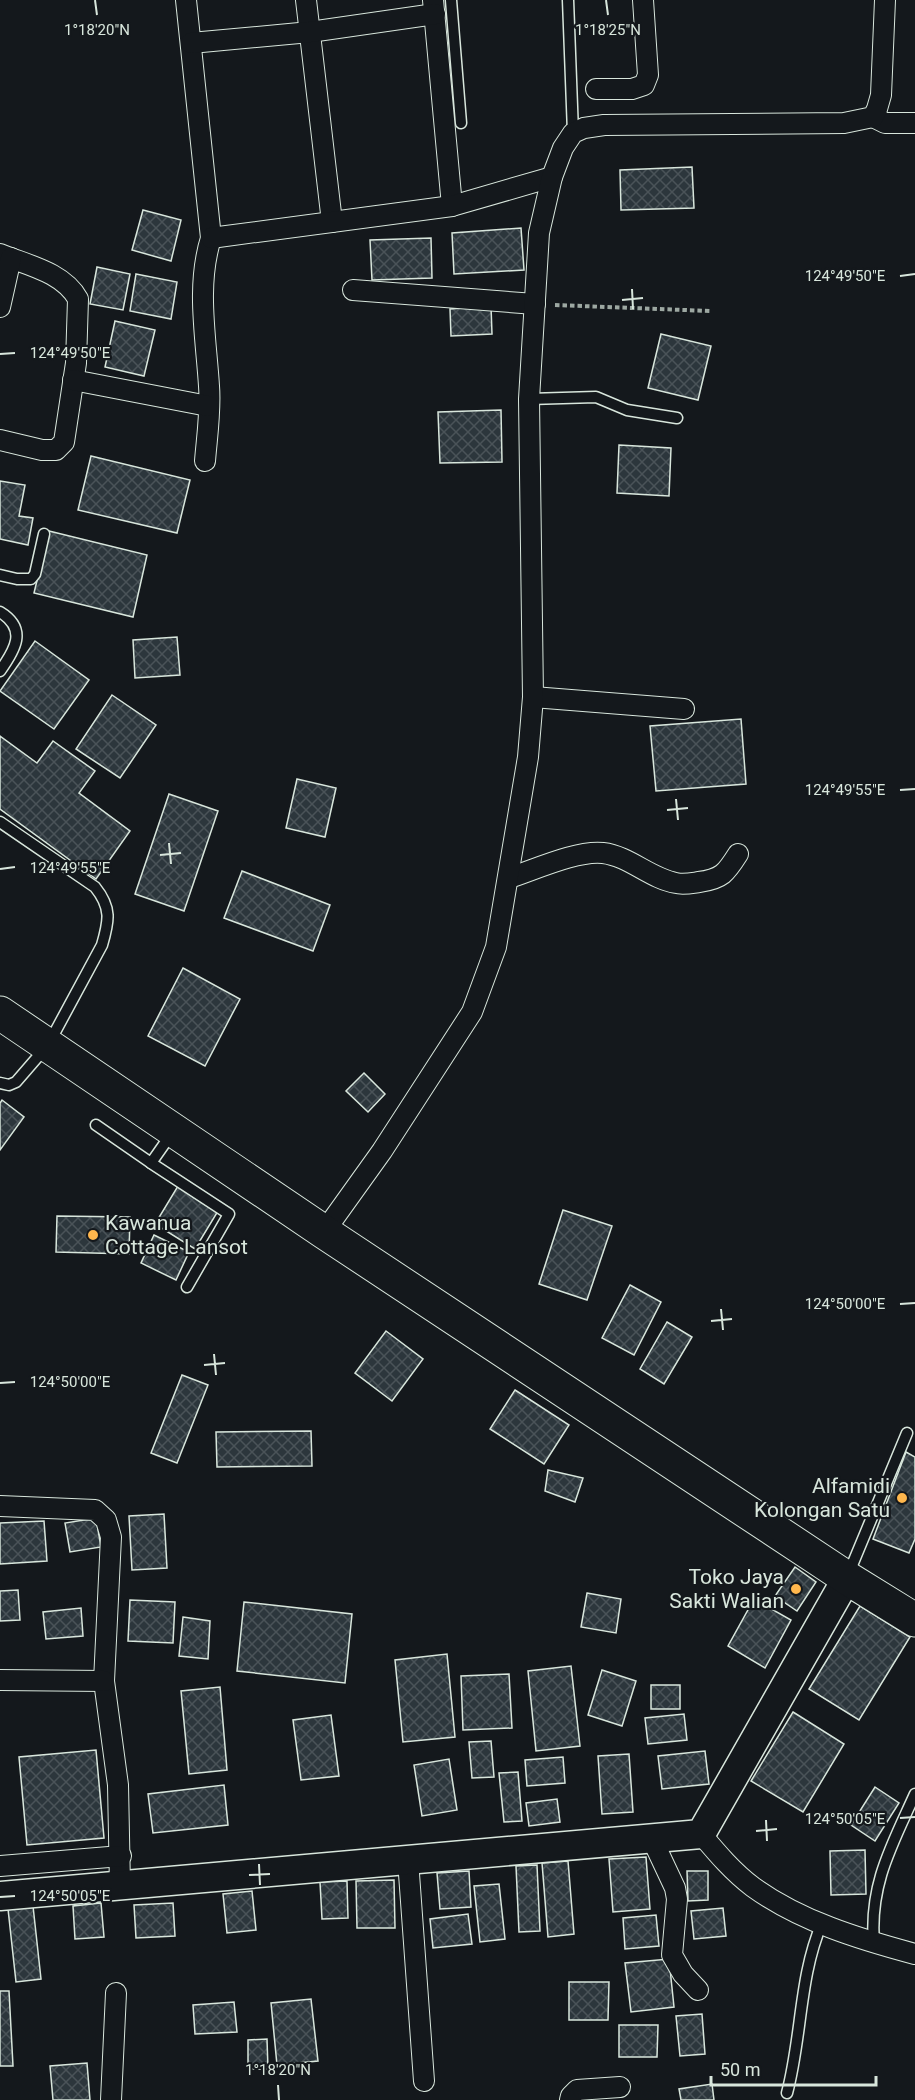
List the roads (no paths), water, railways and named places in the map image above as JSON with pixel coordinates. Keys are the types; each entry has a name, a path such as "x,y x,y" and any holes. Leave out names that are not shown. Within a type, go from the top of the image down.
{"highway":[{"path":"0,1013 324,1232 847,1578 915,1620"}],"street":[{"path":"186,0 211,238 204,259 203,286 209,388 206,461"},
{"path":"306,0 332,222"},
{"path":"596,89 632,89 644,85 648,75 643,0"},
{"path":"873,117 881,95 885,0"},
{"path":"191,43 310,32 434,7 452,206"},
{"path":"324,1232 382,1151 472,1012 496,947 528,757 532,697 529,399 539,233 552,177 562,148 573,133 584,128 604,125 844,123 873,117 885,123 915,123"},
{"path":"211,238 452,206 552,177"},
{"path":"0,307 5,256 56,276 73,290 78,299 78,333 64,442 56,450 42,450 0,440"},
{"path":"353,290 535,304"},
{"path":"73,380 208,406"},
{"path":"532,697 684,709"},
{"path":"509,878 582,854 603,853 676,883 696,883 714,880 727,872 738,854"},
{"path":"0,1506 95,1510 106,1520 111,1537 104,1681 118,1785 120,1886"},
{"path":"701,1834 847,1578"},
{"path":"0,1680 104,1681"},
{"path":"0,1896 701,1834"},
{"path":"701,1834 726,1864 751,1886 774,1901 874,1943 915,1954"},
{"path":"652,1839 675,1888 677,1899 672,1955 683,1974 698,1990"},
{"path":"0,1866 121,1856"},
{"path":"408,1860 424,2081"},
{"path":"111,2100 116,1993"},
{"path":"570,2100 577,2090 620,2087"}],"lane":[{"path":"451,0 461,123"},
{"path":"568,0 573,133"},
{"path":"529,399 596,397 627,410 677,417"},
{"path":"0,575 17,579 32,579 44,534"},
{"path":"0,612 9,617 16,628 17,642 10,658 0,671"},
{"path":"0,822 90,883 104,899 106,906 106,929 102,945 48,1045 15,1082 9,1085 0,1083"},
{"path":"96,1125 229,1214 187,1287"},
{"path":"151,1162 174,1130"},
{"path":"847,1578 907,1433"},
{"path":"874,1943 873,1914 878,1885 915,1794"},
{"path":"788,2093 807,1972 814,1942 822,1923"}],"place":[{"name":"Kawanua Cottage Lansot","path":"93,1235"},
{"name":"Alfamidi Kolongan Satu","path":"902,1498"},
{"name":"Toko Jaya Sakti Walian","path":"796,1589"}]}
